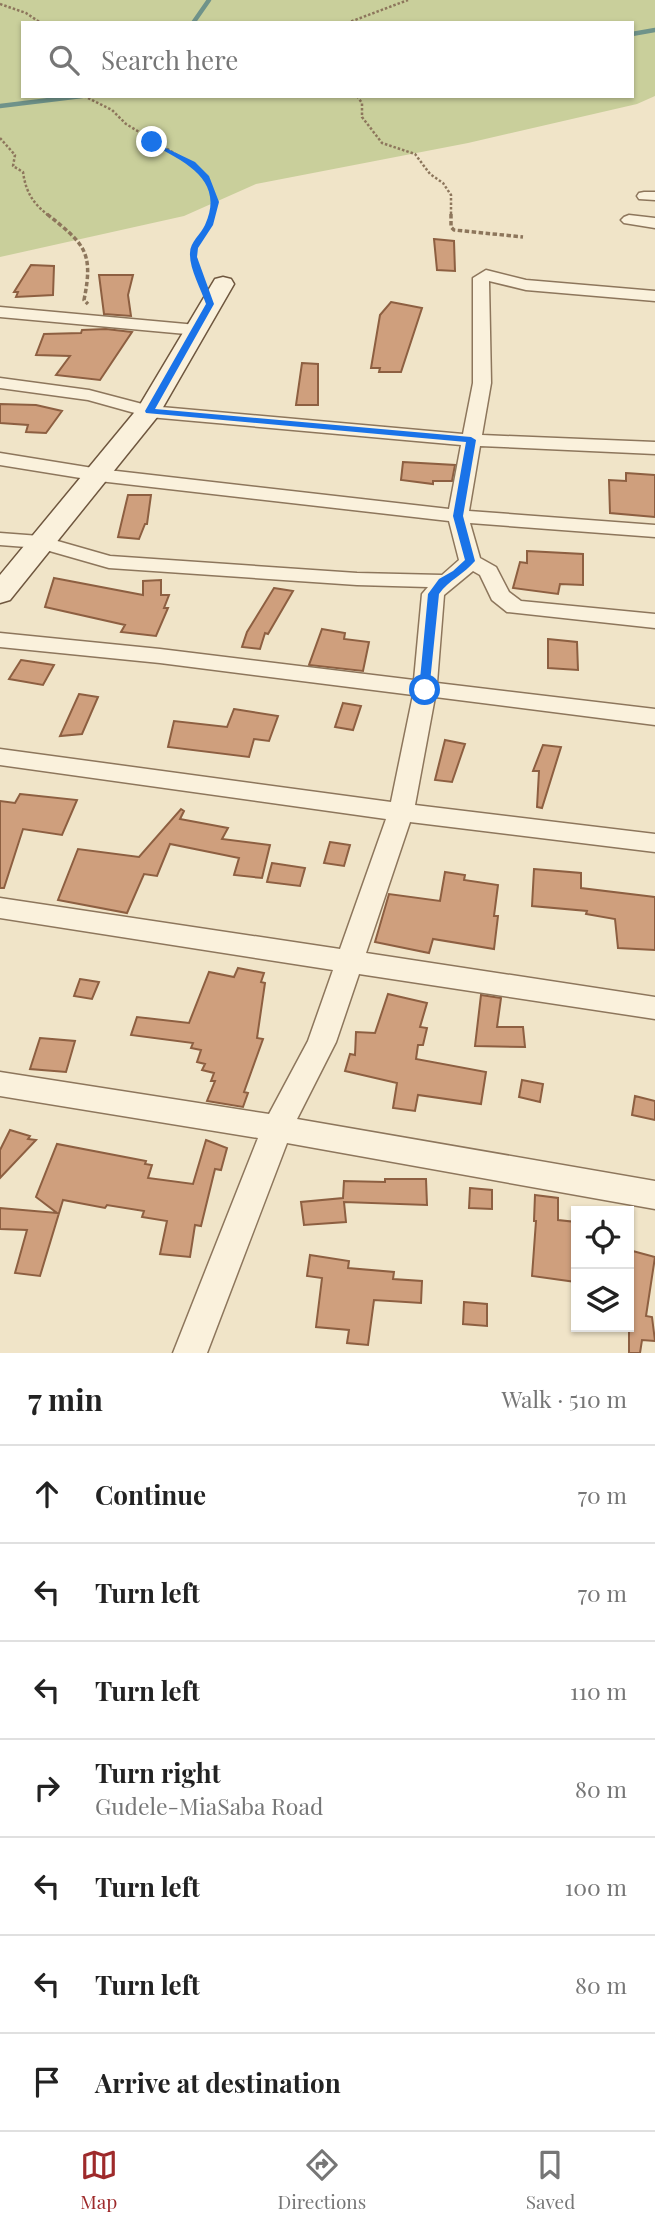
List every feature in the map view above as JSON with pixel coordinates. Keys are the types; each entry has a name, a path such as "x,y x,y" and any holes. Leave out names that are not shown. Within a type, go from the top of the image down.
{"street":[{"path":"629,220 655,223"},
{"path":"655,296 526,285 484,277 482,383 458,516 470,561 489,571 500,595 515,607 655,621"},
{"path":"0,594 149,411 216,294"},
{"path":"0,312 112,320 197,330"},
{"path":"0,383 89,395 149,411 471,440 655,449"},
{"path":"0,459 99,475 458,516 655,531"},
{"path":"0,539 40,542 108,562 357,579 443,581"},
{"path":"190,1353 278,1128 322,1042 401,812 425,690 433,594 443,581 470,561"},
{"path":"0,640 160,656 655,716"},
{"path":"0,757 655,844"},
{"path":"0,908 655,1007"},
{"path":"0,1084 278,1128 655,1195"}],"path":[{"path":"352,21 408,0"},
{"path":"0,4 26,13 38,21"},
{"path":"88,98 112,110 126,124 192,164 205,176 216,202 209,225 194,248 193,257 216,294"},
{"path":"358,98 362,103 362,117 382,143 415,154 430,174 443,183 451,195 451,227 454,230 523,237"},
{"path":"0,138 15,155 13,166 23,172 22,187 30,198 83,244 90,261 85,300 90,307 112,320"}],"green space":[{"path":"0,0 655,0 655,96 637,104 468,143 256,184 184,216 0,257"}],"building":[{"path":"434,239 454,241 455,271 437,270"},
{"path":"31,265 54,266 53,295 16,297 18,292 14,292"},
{"path":"99,275 133,275 128,295 131,316 104,314"},
{"path":"391,302 422,308 401,372 379,372 380,368 371,368 380,315"},
{"path":"106,329 132,332 100,380 56,375 70,356 36,355 44,334"},
{"path":"302,363 318,364 318,405 296,405"},
{"path":"0,404 36,405 62,411 46,433 26,432 28,425 0,423"},
{"path":"403,462 455,465 452,481 433,481 433,484 401,480"},
{"path":"626,473 655,475 655,517 610,513 609,480 626,481"},
{"path":"128,495 151,495 147,524 139,539 118,537"},
{"path":"527,551 583,554 583,585 560,584 558,594 513,588 520,562 527,563"},
{"path":"54,578 143,595 143,581 161,580 161,595 169,595 164,608 168,608 156,636 121,632 125,625 45,607"},
{"path":"274,588 293,591 268,634 265,633 260,649 242,647 247,632"},
{"path":"322,629 345,633 344,639 369,642 363,671 309,665"},
{"path":"548,639 577,642 578,670 548,668"},
{"path":"21,660 54,665 43,685 9,679"},
{"path":"79,694 98,697 82,734 60,736"},
{"path":"343,703 361,706 353,730 335,727"},
{"path":"234,709 278,716 269,741 254,739 249,757 168,747 174,721 227,727"},
{"path":"445,740 465,744 452,782 435,780"},
{"path":"543,745 561,747 542,808 537,807 539,771 533,771"},
{"path":"20,794 77,800 62,835 23,829 4,888 0,888 0,801 15,803"},
{"path":"181,809 184,811 180,819 228,828 222,839 270,845 262,878 234,875 239,858 170,844 157,876 144,874 127,913 58,900 78,849 139,857"},
{"path":"330,842 350,845 344,866 324,863"},
{"path":"272,863 305,868 300,886 267,882"},
{"path":"534,869 581,873 581,888 655,897 655,950 618,948 615,919 586,914 587,911 532,906"},
{"path":"445,872 465,875 464,880 498,885 494,949 433,939 429,953 375,942 389,894 440,901"},
{"path":"238,968 264,973 261,982 265,983 257,1038 263,1039 244,1092 248,1093 243,1107 207,1101 215,1081 211,1081 214,1073 202,1070 205,1064 197,1062 201,1050 191,1048 193,1043 131,1035 137,1017 189,1023 209,972 234,977"},
{"path":"80,979 99,982 92,999 74,996"},
{"path":"388,994 427,1003 420,1027 427,1028 423,1045 418,1045 416,1059 486,1072 481,1104 418,1095 415,1111 393,1108 397,1083 345,1071 350,1054 355,1055 356,1032 375,1033"},
{"path":"481,995 501,998 497,1027 523,1027 525,1047 475,1046"},
{"path":"40,1038 75,1041 66,1072 30,1069"},
{"path":"522,1080 543,1084 540,1102 519,1097"},
{"path":"635,1096 655,1101 655,1120 632,1115"},
{"path":"10,1130 36,1140 0,1178 0,1150"},
{"path":"206,1140 227,1148 221,1170 215,1169 201,1226 195,1225 190,1257 160,1254 167,1221 142,1217 144,1211 107,1205 105,1208 63,1200 40,1276 15,1273 27,1230 0,1229 0,1208 57,1213 36,1197 57,1144 146,1161 145,1164 152,1165 148,1178 193,1184"},
{"path":"385,1179 426,1179 427,1205 344,1202 346,1222 304,1225 301,1202 343,1198 344,1181 385,1182"},
{"path":"470,1188 492,1190 492,1209 469,1208"},
{"path":"535,1195 558,1198 558,1220 571,1221 571,1281 532,1276"},
{"path":"634,1251 655,1257 646,1316 652,1317 655,1341 642,1340 640,1353 629,1353 629,1332 634,1332"},
{"path":"310,1255 349,1261 348,1268 394,1272 393,1279 422,1281 421,1303 374,1300 368,1345 347,1343 349,1330 316,1327 322,1278 307,1276"},
{"path":"464,1302 487,1304 487,1326 463,1324"}],"waterway":[{"path":"194,21 209,0"},
{"path":"634,34 655,30"},
{"path":"0,106 66,98"}],"route":[{"path":"152,142 192,164 205,176 216,202 209,225 194,248 193,257 210,304 149,411 471,440 458,516 470,561 443,581 433,594 425,690"}]}
